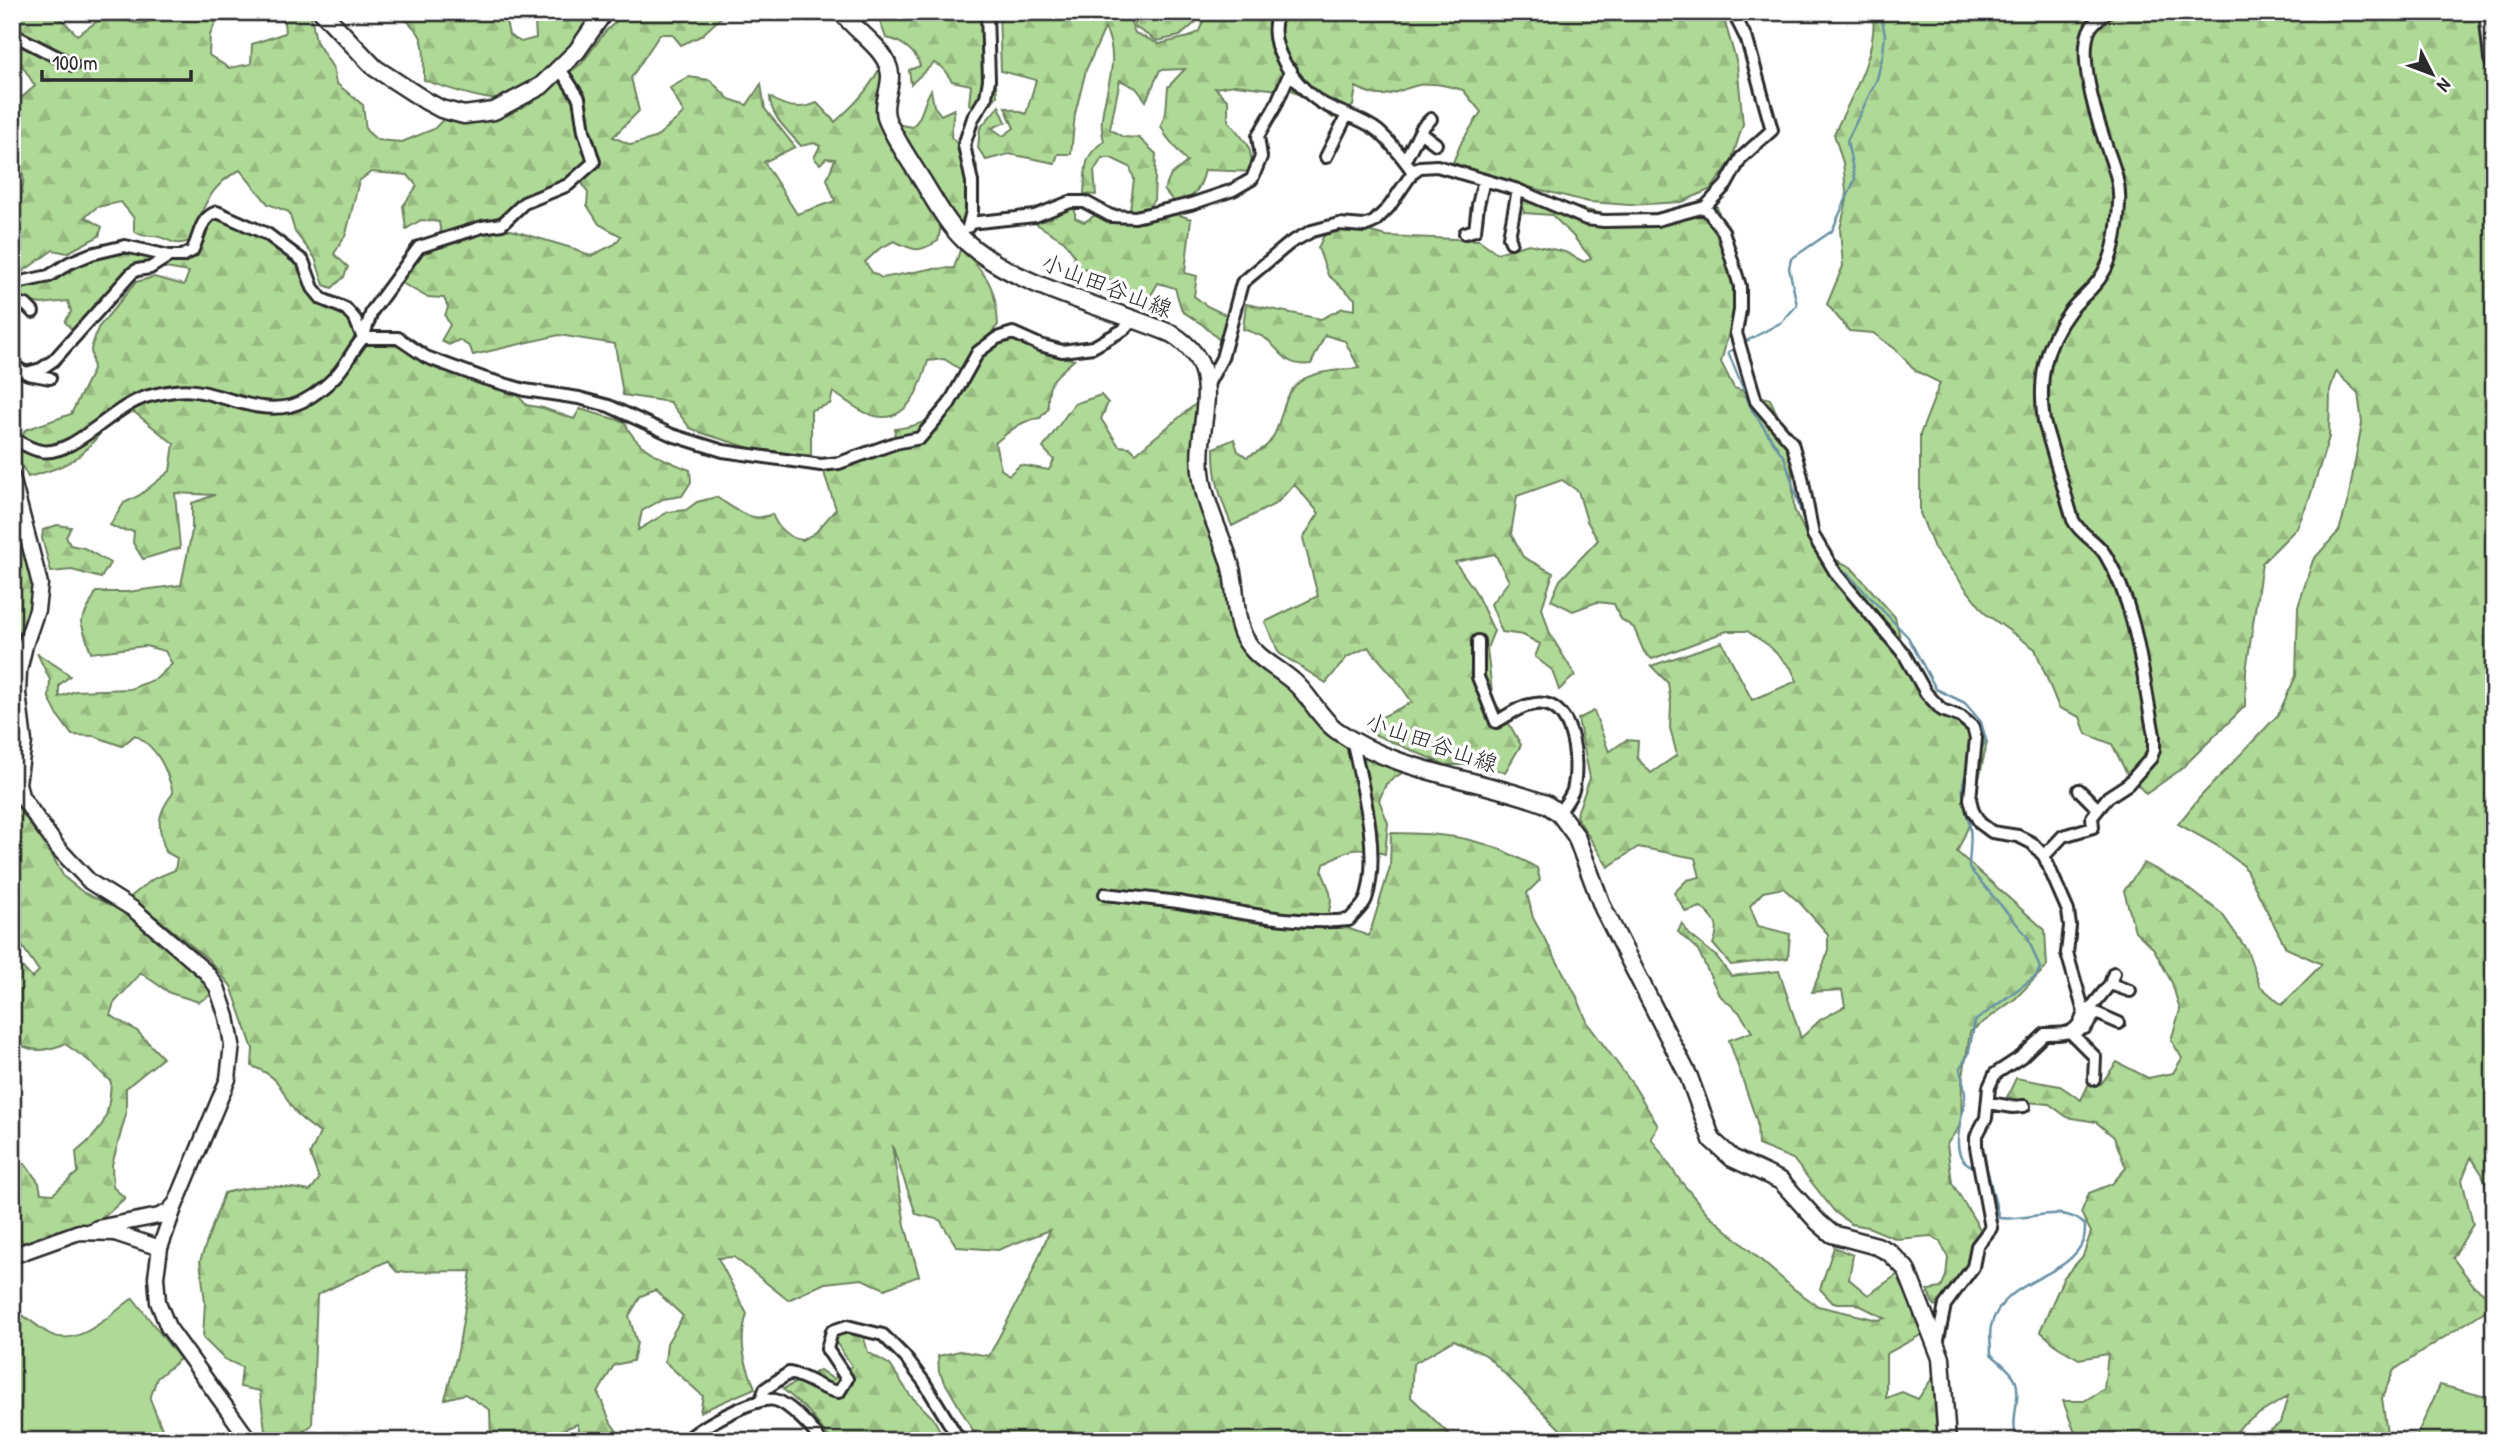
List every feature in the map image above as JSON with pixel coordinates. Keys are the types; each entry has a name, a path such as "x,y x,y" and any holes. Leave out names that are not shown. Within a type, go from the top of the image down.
{"main road":[{"path":"323,12 375,68 441,109 464,115 487,113 508,105 541,86 577,51 602,13"},
{"name":"小山田谷山線","path":"842,12 885,57 890,72 884,104 887,120 944,215 965,241 1006,269 1172,334 1189,346 1203,367 1207,386 1199,455 1202,479 1230,563 1242,634 1252,648 1296,683 1329,724 1352,739 1390,757 1534,800 1559,813"},
{"path":"1559,813 1576,836 1603,908 1686,1070 1712,1140 1732,1158 1781,1181 1832,1234 1877,1246 1894,1256 1910,1278 1937,1345 1943,1373 1947,1441"}],"street":[{"path":"965,241 972,182 964,145 973,118 986,97 989,80 987,12"},
{"path":"1279,12 1274,21 1276,48 1304,90 1321,102 1377,130 1413,172"},
{"path":"1207,386 1222,358 1242,283 1290,243 1312,231 1339,224 1364,226 1374,222 1389,207 1413,172 1420,167 1437,166 1518,190 1586,219 1657,220 1705,207 1726,185 1741,158 1772,130 1747,40 1733,12"},
{"path":"2044,856 2063,836 2093,827 2092,817 2098,809 2108,797 2128,784 2151,758 2154,749 2154,735 2126,599 2106,556 2078,531 2073,520 2044,422 2040,382 2051,345 2069,312 2101,277 2114,240 2119,184 2102,134 2087,71 2089,32 2093,24 2107,12"},
{"path":"2485,12 2490,59 2494,69"},
{"path":"12,37 20,38 73,65"},
{"path":"12,438 39,451 51,452 64,449 123,406 145,397 178,390 200,392 263,408 290,406 326,385 344,366 363,338 372,311 419,247 482,227 502,225 524,203 568,185 594,162 584,131 579,98 560,69"},
{"path":"969,223 1035,216 1070,202 1085,202 1111,216 1135,217 1191,204 1233,190 1252,179 1261,157 1258,136 1275,107 1291,70"},
{"path":"1326,158 1347,116"},
{"path":"1405,160 1420,132 1431,119"},
{"path":"1420,132 1436,144"},
{"path":"1465,233 1475,230 1485,180"},
{"path":"1511,242 1509,237 1518,190"},
{"path":"1705,207 1723,231 1740,286 1736,333 1756,401 1792,443 1802,477 1813,535 1837,575 1904,654 1926,693 1942,710 1961,717 1973,727 1976,738 1970,799 1980,823 1992,832 2018,836 2032,843 2044,856 2068,911 2070,926 2067,953 2084,1012 2081,1020"},
{"path":"12,284 49,276 69,263 125,246 169,256 182,256 192,251 201,225 209,215 217,212 267,234 303,261 313,288 322,299 346,309 355,319 363,338"},
{"path":"26,373 41,369 54,360 132,274 137,270 150,268 169,256"},
{"path":"12,302 26,305 33,312"},
{"path":"363,338 398,338 426,357 483,378 526,390 579,398 609,406 672,435 712,448 821,465 839,463 895,443 920,438 949,404 978,352 997,338 1013,333 1062,351 1093,347 1123,330 1134,320"},
{"path":"12,365 26,373 50,378"},
{"path":"12,419 12,428"},
{"path":"12,477 40,584 37,610 16,670 24,742 18,783 24,803 58,848 90,882 133,909 206,972 217,988 225,1009 232,1044 228,1079 160,1248 156,1288 158,1302 168,1326 250,1441"},
{"path":"1478,641 1478,677 1496,722 1530,704 1548,705 1560,713 1573,734 1576,771 1572,793 1559,813"},
{"path":"1105,894 1319,923 1349,920 1365,902 1370,863 1369,814 1352,739"},
{"path":"2079,790 2098,809"},
{"path":"2076,983 2085,971"},
{"path":"2072,1031 2112,979 2130,990"},
{"path":"1937,1345 1945,1305 1973,1267 1977,1246 1992,1228 1976,1137 1986,1118 1989,1087 1995,1074 2021,1057 2045,1034 2078,1031 2085,1028 2096,1013 2119,1023"},
{"path":"2072,1031 2095,1056 2094,1079"},
{"path":"1989,1103 2024,1106"},
{"path":"12,1256 79,1233 159,1216 177,1203"},
{"path":"79,1233 115,1233 160,1248"},
{"path":"761,1400 765,1389 789,1373 801,1375 826,1390 839,1392 847,1379 827,1349 832,1331 847,1326 883,1335 905,1357 925,1382 960,1441"},
{"path":"685,1441 710,1423 761,1400 778,1401 795,1413 820,1441"}],"green space":[{"path":"12,12 55,12 77,35 110,13 125,20 143,23 149,22 162,12 220,12 210,35 209,55 229,68 251,64 252,44 285,33 284,22 274,12 306,12 311,16 316,41 333,68 336,83 363,105 366,130 377,140 402,142 434,129 457,105 516,106 546,90 582,63 605,32 626,12 727,12 701,36 681,45 672,34 660,34 631,78 639,111 613,137 631,145 655,138 684,113 670,88 689,77 710,80 729,99 747,105 761,84 765,109 795,147 764,162 797,214 835,201 827,179 835,159 826,158 820,164 814,158 820,146 814,143 801,146 773,111 770,97 793,107 817,103 835,122 862,95 882,63 885,122 912,127 931,90 934,106 941,115 954,109 951,137 977,166 975,222 971,232 957,223 942,220 938,241 931,245 916,249 894,241 879,249 865,262 872,272 882,278 930,269 954,268 961,247 992,290 998,325 960,369 944,359 928,361 914,397 901,412 892,416 869,414 833,392 830,404 811,410 811,455 784,454 753,449 690,428 670,402 623,395 615,344 559,335 473,355 470,347 459,340 449,345 441,341 450,325 445,316 448,307 444,298 427,297 402,283 414,259 429,243 485,229 511,230 591,256 615,244 621,236 599,224 587,205 588,193 579,178 545,189 507,213 478,225 441,234 439,222 421,220 406,229 403,206 417,186 408,175 371,172 359,181 346,234 334,254 348,267 344,277 332,288 324,285 315,258 295,232 289,212 268,204 240,170 214,190 203,208 193,240 176,243 137,233 134,231 134,218 121,202 97,207 85,217 102,227 99,236 67,253 53,250 22,272 12,268 12,199 20,198 23,181 20,165 12,156 12,84 18,86 20,99 35,86 20,62 16,46 12,42"},
{"path":"396,12 504,12 509,35 521,42 536,38 535,22 538,12 597,12 552,67 530,85 505,99 495,99 463,93 424,80 422,41 414,28"},
{"path":"896,12 990,12 997,96 981,116 969,104 971,85 952,81 942,67 934,63 911,84 909,70 920,66 918,61 907,48 886,38 878,16"},
{"path":"999,12 1127,12 1135,33 1159,44 1189,37 1199,31 1203,22 1197,12 1719,12 1724,19 1737,64 1743,124 1731,162 1711,189 1682,202 1630,205 1589,202 1473,173 1453,162 1462,141 1481,112 1463,90 1424,84 1382,95 1356,87 1353,106 1333,118 1286,86 1279,90 1235,85 1215,88 1228,101 1228,120 1248,145 1255,172 1205,170 1196,192 1176,204 1164,190 1171,175 1187,162 1161,126 1166,112 1168,87 1185,69 1160,70 1146,101 1136,88 1120,80 1110,129 1123,137 1139,138 1156,154 1154,200 1143,214 1130,210 1134,179 1130,167 1111,158 1102,158 1094,171 1096,195 1084,194 1085,170 1089,158 1104,141 1102,114 1112,58 1111,43 1105,28 1086,70 1075,114 1071,154 1058,154 1055,163 1009,154 986,160 978,148 980,128 999,106 1006,122 992,128 1003,136 1014,128 1005,107 1026,114 1036,80 1001,71"},
{"path":"1131,12 1174,12 1195,23 1180,36 1157,41 1135,27"},
{"path":"1873,12 2494,12 2494,1204 2482,1174 2471,1157 2462,1180 2473,1224 2453,1258 2474,1286 2494,1300 2494,1305 2394,1370 2382,1398 2388,1441 2257,1441 2280,1423 2288,1396 2243,1424 2229,1441 2078,1441 2063,1401 2084,1401 2104,1389 2108,1354 2079,1359 2058,1347 2040,1331 2064,1277 2083,1256 2091,1232 2081,1213 2089,1193 2112,1184 2126,1168 2114,1137 2096,1122 2067,1117 2049,1104 2007,1097 2016,1078 2060,1086 2081,1100 2092,1077 2101,1084 2117,1062 2148,1078 2173,1073 2182,1058 2171,1040 2180,1010 2172,983 2154,949 2135,931 2124,891 2144,863 2182,883 2222,914 2247,950 2260,986 2282,1005 2322,964 2286,948 2244,866 2216,845 2178,824 2278,715 2296,676 2298,607 2313,560 2339,531 2348,500 2362,423 2358,393 2336,372 2330,390 2329,437 2310,497 2297,528 2262,563 2246,671 2245,706 2180,770 2146,794 2126,772 2112,744 2086,734 2080,717 2059,708 2035,649 1986,614 1934,548 1920,513 1920,435 1940,383 1916,371 1894,348 1873,333 1849,331 1827,304 1843,266 1840,229 1847,200 1843,163 1834,134 1867,59"},
{"path":"1521,194 1603,214 1632,215 1717,207 1727,241 1728,265 1736,306 1721,362 1734,388 1770,399 1790,441 1794,509 1813,549 1851,567 1895,617 1904,653 1932,698 1979,727 1987,742 1969,825 1957,852 2045,930 2047,966 2015,999 1970,1032 1962,1083 1961,1124 1947,1144 1952,1183 1980,1229 1979,1244 1963,1279 1939,1310 1932,1302 1928,1290 1941,1288 1946,1276 1948,1258 1940,1241 1931,1236 1897,1239 1868,1227 1851,1224 1835,1212 1793,1159 1758,1145 1757,1122 1729,1040 1752,1032 1739,1012 1719,995 1698,950 1678,932 1682,923 1689,934 1717,957 1731,976 1779,971 1801,1038 1820,1020 1845,1006 1842,990 1812,992 1828,953 1828,934 1783,888 1763,892 1750,906 1758,926 1790,934 1788,958 1731,965 1713,944 1717,928 1713,920 1701,907 1686,912 1674,893 1687,880 1700,877 1695,858 1638,847 1608,867 1576,816 1590,778 1578,719 1594,711 1609,752 1626,740 1638,741 1637,758 1651,773 1677,755 1670,728 1668,683 1651,666 1722,642 1752,700 1797,681 1791,668 1768,645 1747,631 1727,631 1652,659 1644,652 1634,628 1621,619 1614,604 1597,602 1573,611 1551,600 1560,580 1598,540 1587,521 1578,491 1562,480 1517,496 1511,534 1523,557 1553,573 1542,608 1550,634 1575,675 1559,690 1552,670 1535,657 1540,644 1523,635 1502,632 1491,604 1509,581 1495,554 1455,562 1475,591 1494,631 1487,648 1493,701 1521,745 1505,772 1477,765 1446,765 1366,731 1378,719 1412,702 1368,647 1347,657 1326,683 1279,653 1265,622 1318,596 1303,538 1319,513 1294,484 1277,503 1232,526 1218,488 1214,448 1234,439 1238,451 1247,457 1259,451 1272,439 1288,396 1301,381 1321,373 1359,368 1345,341 1325,335 1311,364 1291,362 1266,339 1243,329 1246,304 1321,319 1343,308 1355,310 1355,299 1328,275 1318,248 1326,231 1364,230 1386,236 1479,240 1497,253 1529,244 1565,252 1584,262 1591,258 1552,215 1524,213"},
{"path":"1075,206 1075,218 1084,222 1099,213 1112,221 1141,223 1177,214 1191,219 1185,273 1197,276 1194,296 1228,316 1225,323 1226,346 1203,325 1182,311 1175,288 1158,283 1149,299 1085,268 1073,282 1074,255 1064,241 1033,222"},
{"path":"219,211 284,241 319,294 358,315 384,345 409,347 426,364 441,371 464,364 504,378 526,405 574,419 580,409 625,422 643,447 690,470 691,482 682,496 663,499 642,511 638,530 668,512 686,510 697,502 716,497 750,516 765,517 772,514 784,532 803,540 816,532 836,509 825,476 823,459 869,458 893,450 895,429 918,424 943,409 990,351 1016,337 1034,347 1074,360 1050,385 1048,409 1040,418 1021,424 995,443 1001,469 1009,475 1020,465 1049,470 1054,460 1043,448 1074,404 1101,395 1108,403 1101,419 1119,446 1129,447 1136,453 1204,397 1205,474 1236,630 1310,687 1340,727 1409,768 1386,784 1379,800 1388,823 1385,854 1353,850 1324,864 1322,872 1330,891 1329,911 1333,923 1369,936 1390,867 1391,833 1431,834 1467,839 1501,850 1537,868 1540,880 1527,893 1533,918 1577,997 1588,1024 1634,1086 1658,1126 1651,1138 1707,1213 1794,1289 1818,1306 1878,1320 1885,1318 1855,1303 1833,1303 1820,1289 1834,1247 1853,1255 1849,1279 1868,1295 1901,1272 1920,1323 1921,1335 1886,1354 1886,1398 1902,1392 1918,1399 1937,1371 1941,1441 1572,1441 1486,1355 1454,1340 1413,1364 1411,1397 1456,1441 979,1441 939,1372 938,1356 960,1351 989,1356 1030,1278 1050,1230 998,1250 957,1247 940,1220 916,1214 892,1145 905,1225 919,1276 885,1289 862,1279 825,1283 788,1300 734,1257 718,1258 747,1314 743,1343 755,1388 700,1412 703,1396 665,1362 667,1343 683,1316 655,1290 641,1296 629,1316 637,1343 633,1361 614,1365 598,1393 611,1423 624,1441 583,1441 577,1424 558,1432 561,1441 491,1441 490,1410 465,1394 445,1399 458,1351 471,1271 397,1272 387,1261 317,1295 312,1425 289,1440 265,1430 260,1391 240,1387 242,1367 224,1359 203,1338 205,1302 200,1261 224,1193 267,1186 310,1191 319,1179 310,1154 320,1133 291,1107 277,1082 252,1066 253,1049 231,986 209,960 129,898 153,879 175,870 177,858 166,852 160,828 163,808 173,793 156,753 135,735 122,746 94,736 72,735 49,698 50,680 37,653 70,676 59,685 59,697 75,691 130,689 156,679 172,664 165,651 145,646 91,653 81,622 96,592 127,592 181,585 192,531 192,503 215,495 175,493 180,548 143,559 133,543 134,531 120,530 110,525 124,503 140,495 170,471 174,444 134,412 110,423 79,456 55,469 28,477 16,455 25,430 71,414 93,370 91,349 98,328 136,282 154,277 184,285 189,272 153,266 133,266 92,316 73,331 65,322 71,312 68,301 41,304 24,300 15,287 70,272 97,251 123,246 175,253 194,251"},
{"path":"57,525 71,527 66,537 70,545 84,548 110,563 101,578 72,570 51,572 42,538 43,530"},
{"path":"19,531 31,566 35,593 26,629 16,656 12,657 12,534"},
{"path":"13,708 17,744 12,743"},
{"path":"17,745 24,814 44,841 64,877 84,893 123,911 148,928 196,967 214,993 199,1002 170,993 141,973 114,1003 110,1015 137,1031 163,1058 126,1088 126,1114 112,1165 113,1187 125,1198 94,1226 30,1247 12,1233 12,1164 25,1164 39,1183 41,1193 53,1194 78,1172 76,1152 93,1137 103,1122 109,1105 111,1082 88,1060 65,1044 38,1050 12,1041 12,956 32,978 39,971 12,926 12,763"},
{"path":"133,1298 180,1359 157,1378 150,1399 167,1441 12,1441 12,1309 48,1333 70,1337 93,1328"},
{"path":"860,1325 868,1352 890,1365 910,1395 933,1418 946,1441 832,1441 808,1411 783,1389 820,1370 833,1379 852,1366 833,1338"},
{"path":"2440,1385 2494,1399 2494,1441 2414,1441"}],"waterway":[{"path":"1743,343 1782,322 1797,305 1789,268 1791,259 1832,231 1855,179 1847,141 1877,79 1885,34 1880,12"},
{"path":"1738,347 1728,352 1752,410 1785,459 1808,536"},
{"path":"1811,542 1828,569"},
{"path":"1838,571 1846,572 1908,637 1936,689 1965,703 1981,722 1986,740 1980,751"},
{"path":"1969,768 1963,783 1971,833 1969,868 2027,936 2040,968 2036,976 1975,1021 1968,1055 1960,1068 1965,1096 1958,1147 1966,1163 1976,1167"},
{"path":"1983,1168 1987,1169 1999,1218 2056,1214 2076,1218 2085,1225 2084,1239 2075,1254 2009,1297 1998,1310 1991,1326 1991,1354 2011,1372 2017,1386 2014,1427 2019,1441"}]}
